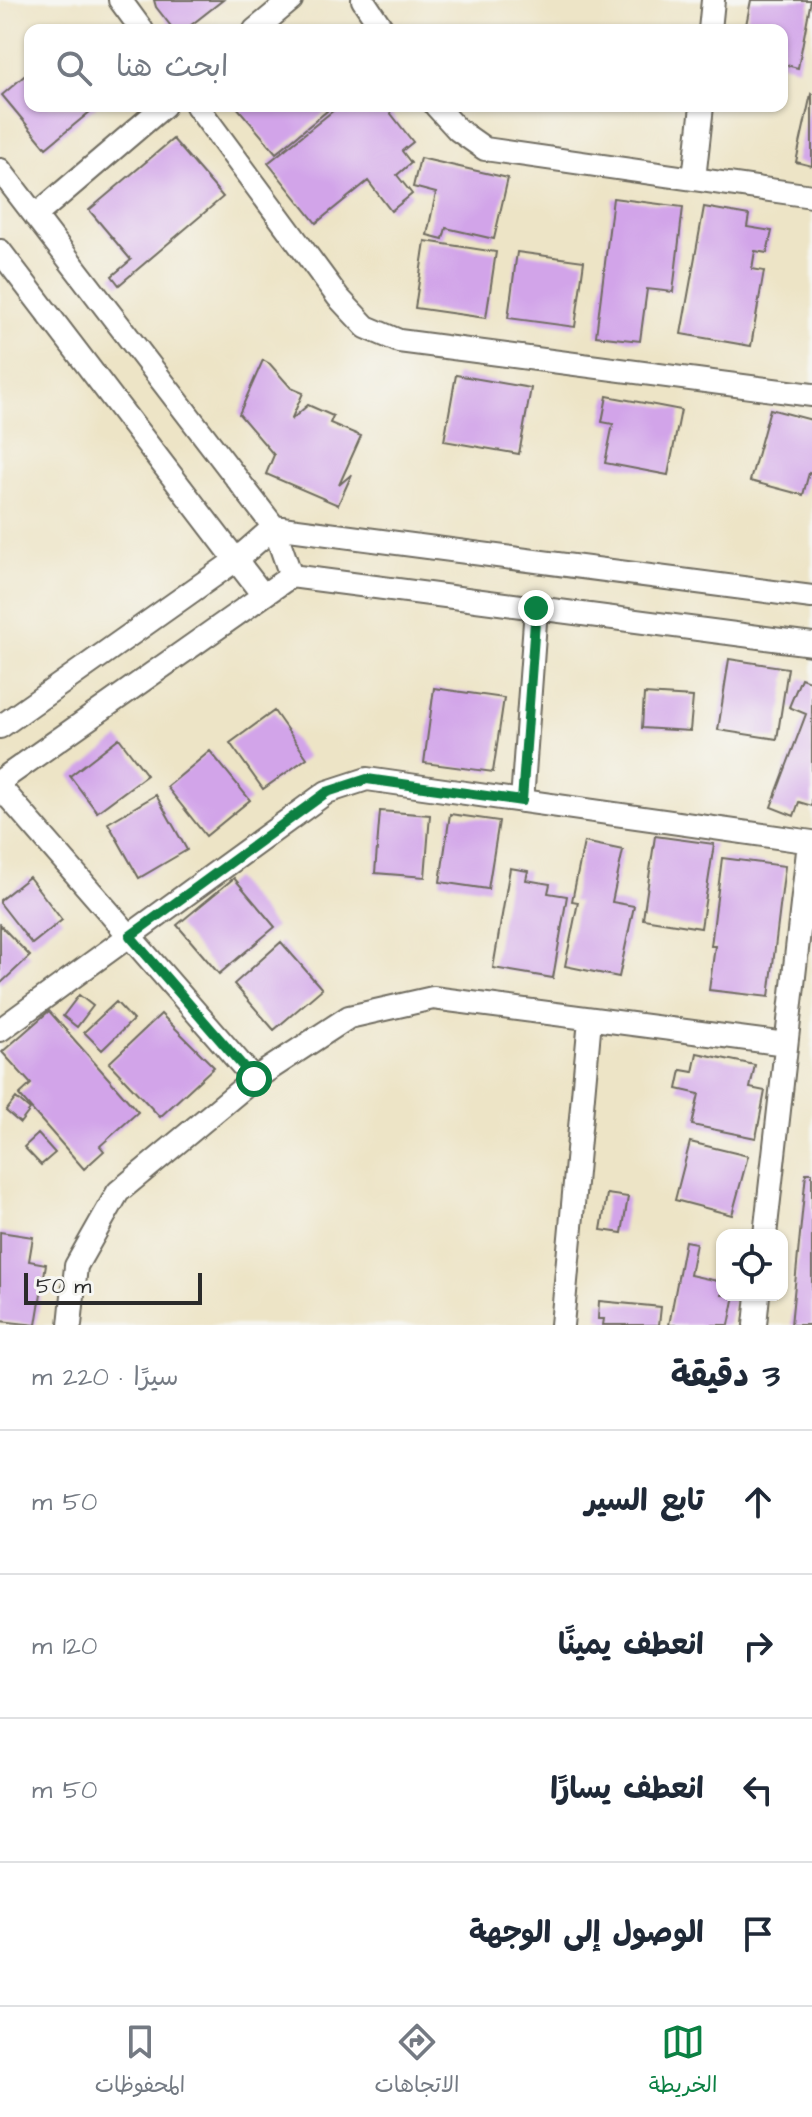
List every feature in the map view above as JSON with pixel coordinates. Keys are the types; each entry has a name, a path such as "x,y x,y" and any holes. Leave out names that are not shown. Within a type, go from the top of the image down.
{"street":[{"path":"120,0 138,24"},
{"path":"262,24 291,0"},
{"path":"363,0 379,24"},
{"path":"711,24 713,0"},
{"path":"35,216 157,112"},
{"path":"201,112 338,297 366,327 399,341 812,395"},
{"path":"442,112 458,130 485,149 812,196"},
{"path":"694,179 701,112"},
{"path":"0,170 274,527 291,576"},
{"path":"0,251 263,595"},
{"path":"0,727 236,560 274,527 812,597"},
{"path":"254,1079 0,784 291,576 812,644"},
{"path":"522,801 536,608"},
{"path":"0,1030 327,792 367,779 810,842 766,1229"},
{"path":"70,1325 76,1266 118,1192 254,1079 349,1017 433,998 786,1044"},
{"path":"562,1325 590,1019"},
{"path":"755,1325 757,1301"}],"building":[{"path":"154,0 223,0 192,24 169,24"},
{"path":"751,0 811,0 798,68 788,66 788,24 746,24"},
{"path":"24,76 24,112 90,112 46,148 2,95"},
{"path":"812,95 812,166 796,162"},
{"path":"241,112 326,112 276,153"},
{"path":"332,112 390,112 413,142 402,151 411,163 397,175 412,194 391,211 368,181 316,223 268,163"},
{"path":"173,139 223,197 119,285 112,276 131,260 89,210"},
{"path":"420,158 508,178 494,239 446,228 443,239 427,235 436,193 413,187"},
{"path":"613,198 683,207 673,292 647,289 640,341 596,336"},
{"path":"704,207 749,215 747,227 772,231 767,253 755,251 752,269 764,271 751,346 681,334"},
{"path":"425,241 496,252 486,318 415,308"},
{"path":"517,252 584,261 575,327 508,318"},
{"path":"263,360 291,388 303,393 291,420 308,405 333,416 330,423 361,436 339,485 352,474 338,505 266,474 274,455 239,414"},
{"path":"456,375 531,388 519,454 444,441"},
{"path":"607,396 681,410 668,475 605,463 613,424 602,422"},
{"path":"770,409 812,420 812,474 809,473 803,495 750,481"},
{"path":"729,659 788,668 777,739 718,730"},
{"path":"801,678 812,682 812,806 799,802 794,816 771,807 806,714 789,707"},
{"path":"434,688 504,698 493,772 424,763"},
{"path":"644,694 693,697 690,731 642,728"},
{"path":"274,711 307,758 263,789 230,743"},
{"path":"119,738 147,775 97,812 70,776"},
{"path":"210,751 250,800 206,836 167,787"},
{"path":"156,795 187,850 139,878 108,823"},
{"path":"380,811 430,815 425,877 375,873"},
{"path":"450,814 499,821 488,889 440,882"},
{"path":"655,836 714,844 701,928 643,919"},
{"path":"584,842 623,850 612,902 634,906 619,977 565,966 578,902 572,901"},
{"path":"722,858 785,866 769,997 709,990"},
{"path":"510,868 528,871 526,880 550,884 548,893 567,896 553,978 493,968"},
{"path":"29,877 62,920 32,944 0,903"},
{"path":"234,878 275,927 219,974 177,925"},
{"path":"0,925 30,956 0,984"},
{"path":"281,942 322,989 274,1030 234,984"},
{"path":"79,995 93,1006 77,1027 63,1016"},
{"path":"116,1002 133,1020 102,1050 84,1032"},
{"path":"49,1011 138,1112 100,1146 104,1151 84,1169 19,1095 31,1084 2,1052"},
{"path":"161,1014 214,1067 160,1117 109,1063"},
{"path":"697,1053 755,1065 750,1088 765,1091 756,1138 692,1125 699,1094 677,1089 681,1070 693,1072"},
{"path":"16,1098 30,1110 20,1123 6,1111"},
{"path":"38,1134 55,1153 41,1165 24,1147"},
{"path":"690,1142 748,1156 732,1215 675,1200"},
{"path":"806,1173 812,1173 812,1325 791,1325"},
{"path":"607,1194 628,1197 622,1233 601,1230"},
{"path":"0,1232 33,1237 29,1261 46,1264 36,1325 0,1321"},
{"path":"685,1241 696,1243 690,1275 716,1281 716,1301 734,1301 729,1325 669,1325"},
{"path":"599,1301 661,1307 659,1325 603,1325 604,1319 598,1319"}],"route":[{"path":"254,1079 130,936 327,792 367,779 522,801 536,608"}]}
